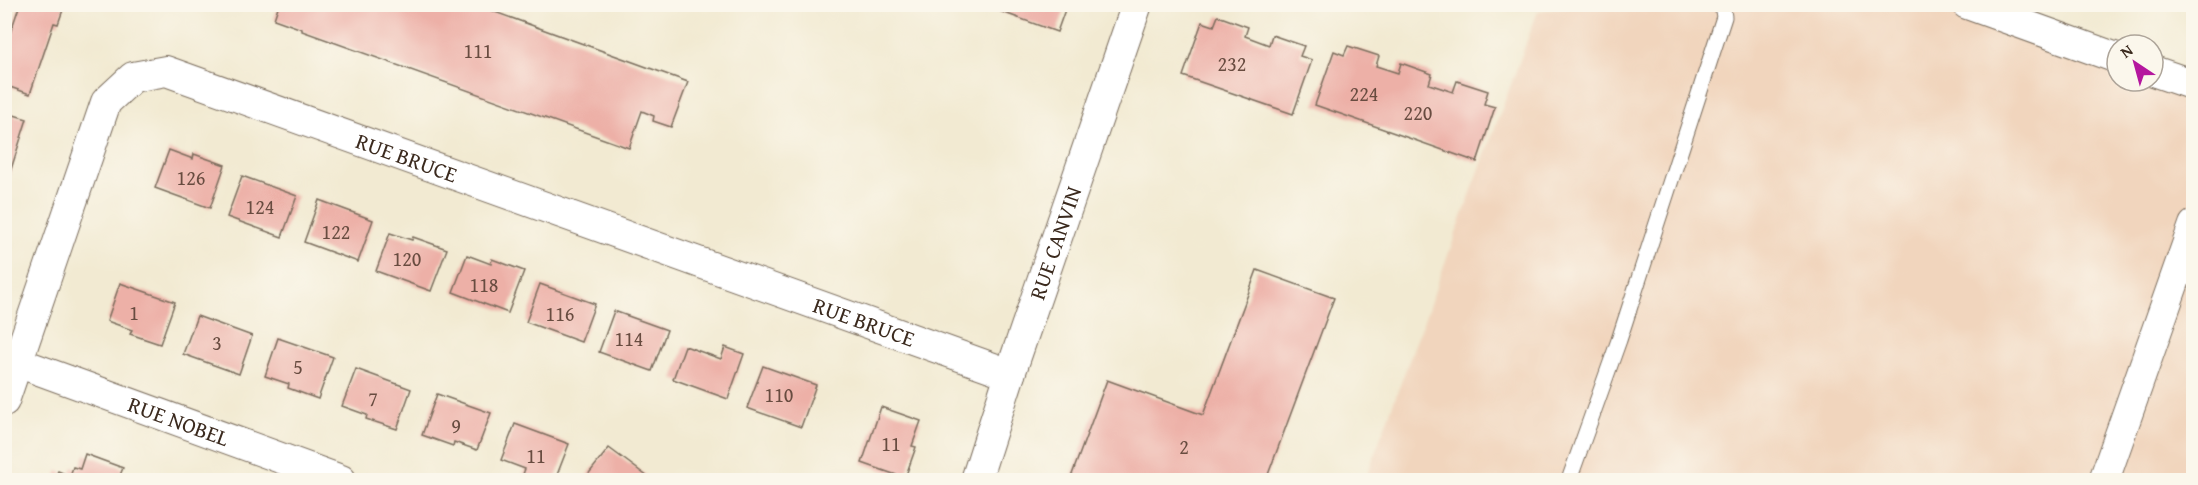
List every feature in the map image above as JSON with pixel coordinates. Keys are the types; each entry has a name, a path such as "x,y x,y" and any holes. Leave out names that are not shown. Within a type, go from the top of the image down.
{"street":[{"name":"RUE CANVIN","path":"976,480 1137,4"},
{"path":"1967,4 2105,54"},
{"name":"RUE BRUCE","path":"4,400 106,102 134,77 166,71 1010,374"},
{"path":"2165,75 2193,85"},
{"path":"2104,480 2193,225"},
{"name":"RUE NOBEL","path":"17,362 341,480"}],"lane":[{"path":"1569,480 1619,340 1724,17 1722,4"}],"shaded area":[{"path":"1593,4 1967,5 2105,54 2105,93 2165,93 2165,82 2193,85 2193,480 1365,480 1538,11"}],"building":[{"path":"20,4 65,4 58,24 54,23 30,94 4,85 4,51"},
{"path":"279,4 473,4 688,82 671,127 653,121 654,116 642,111 629,148 302,31 302,29 274,19"},
{"path":"980,4 1067,4 1057,32"},
{"path":"1218,16 1248,27 1245,36 1269,45 1272,35 1304,46 1300,56 1312,60 1293,114 1183,76 1202,22 1214,26"},
{"path":"1348,46 1379,56 1376,66 1398,73 1401,63 1432,74 1429,84 1453,92 1457,81 1488,91 1484,104 1495,107 1477,162 1315,105 1334,51 1344,55"},
{"path":"4,112 27,119 5,188 4,187"},
{"path":"169,150 193,159 194,154 225,165 210,208 155,188"},
{"path":"242,176 297,196 282,237 227,217"},
{"path":"319,200 373,220 358,262 304,242"},
{"path":"390,233 412,240 413,237 447,249 431,291 376,271"},
{"path":"467,255 491,264 492,259 524,271 508,313 453,292"},
{"path":"1257,270 1334,298 1266,480 1070,480 1107,380 1203,415"},
{"path":"120,283 175,302 160,344 130,334 132,330 107,321"},
{"path":"540,284 595,304 581,342 526,322"},
{"path":"614,311 667,330 652,371 599,352"},
{"path":"197,316 252,336 239,374 183,354"},
{"path":"278,338 333,357 318,399 288,388 289,384 265,376"},
{"path":"685,346 721,359 725,347 744,354 728,399 673,379"},
{"path":"763,366 816,385 801,427 747,408"},
{"path":"356,369 411,389 397,429 366,419 367,415 342,406"},
{"path":"437,394 491,413 477,450 454,442 453,446 422,435"},
{"path":"881,407 921,421 912,446 916,447 905,478 862,463"},
{"path":"515,424 569,444 555,480 542,480 523,474 525,469 501,460"},
{"path":"609,448 652,480 590,480 586,477"},
{"path":"85,454 123,468 118,480 54,480 58,471 70,476 73,467 80,469"}]}
